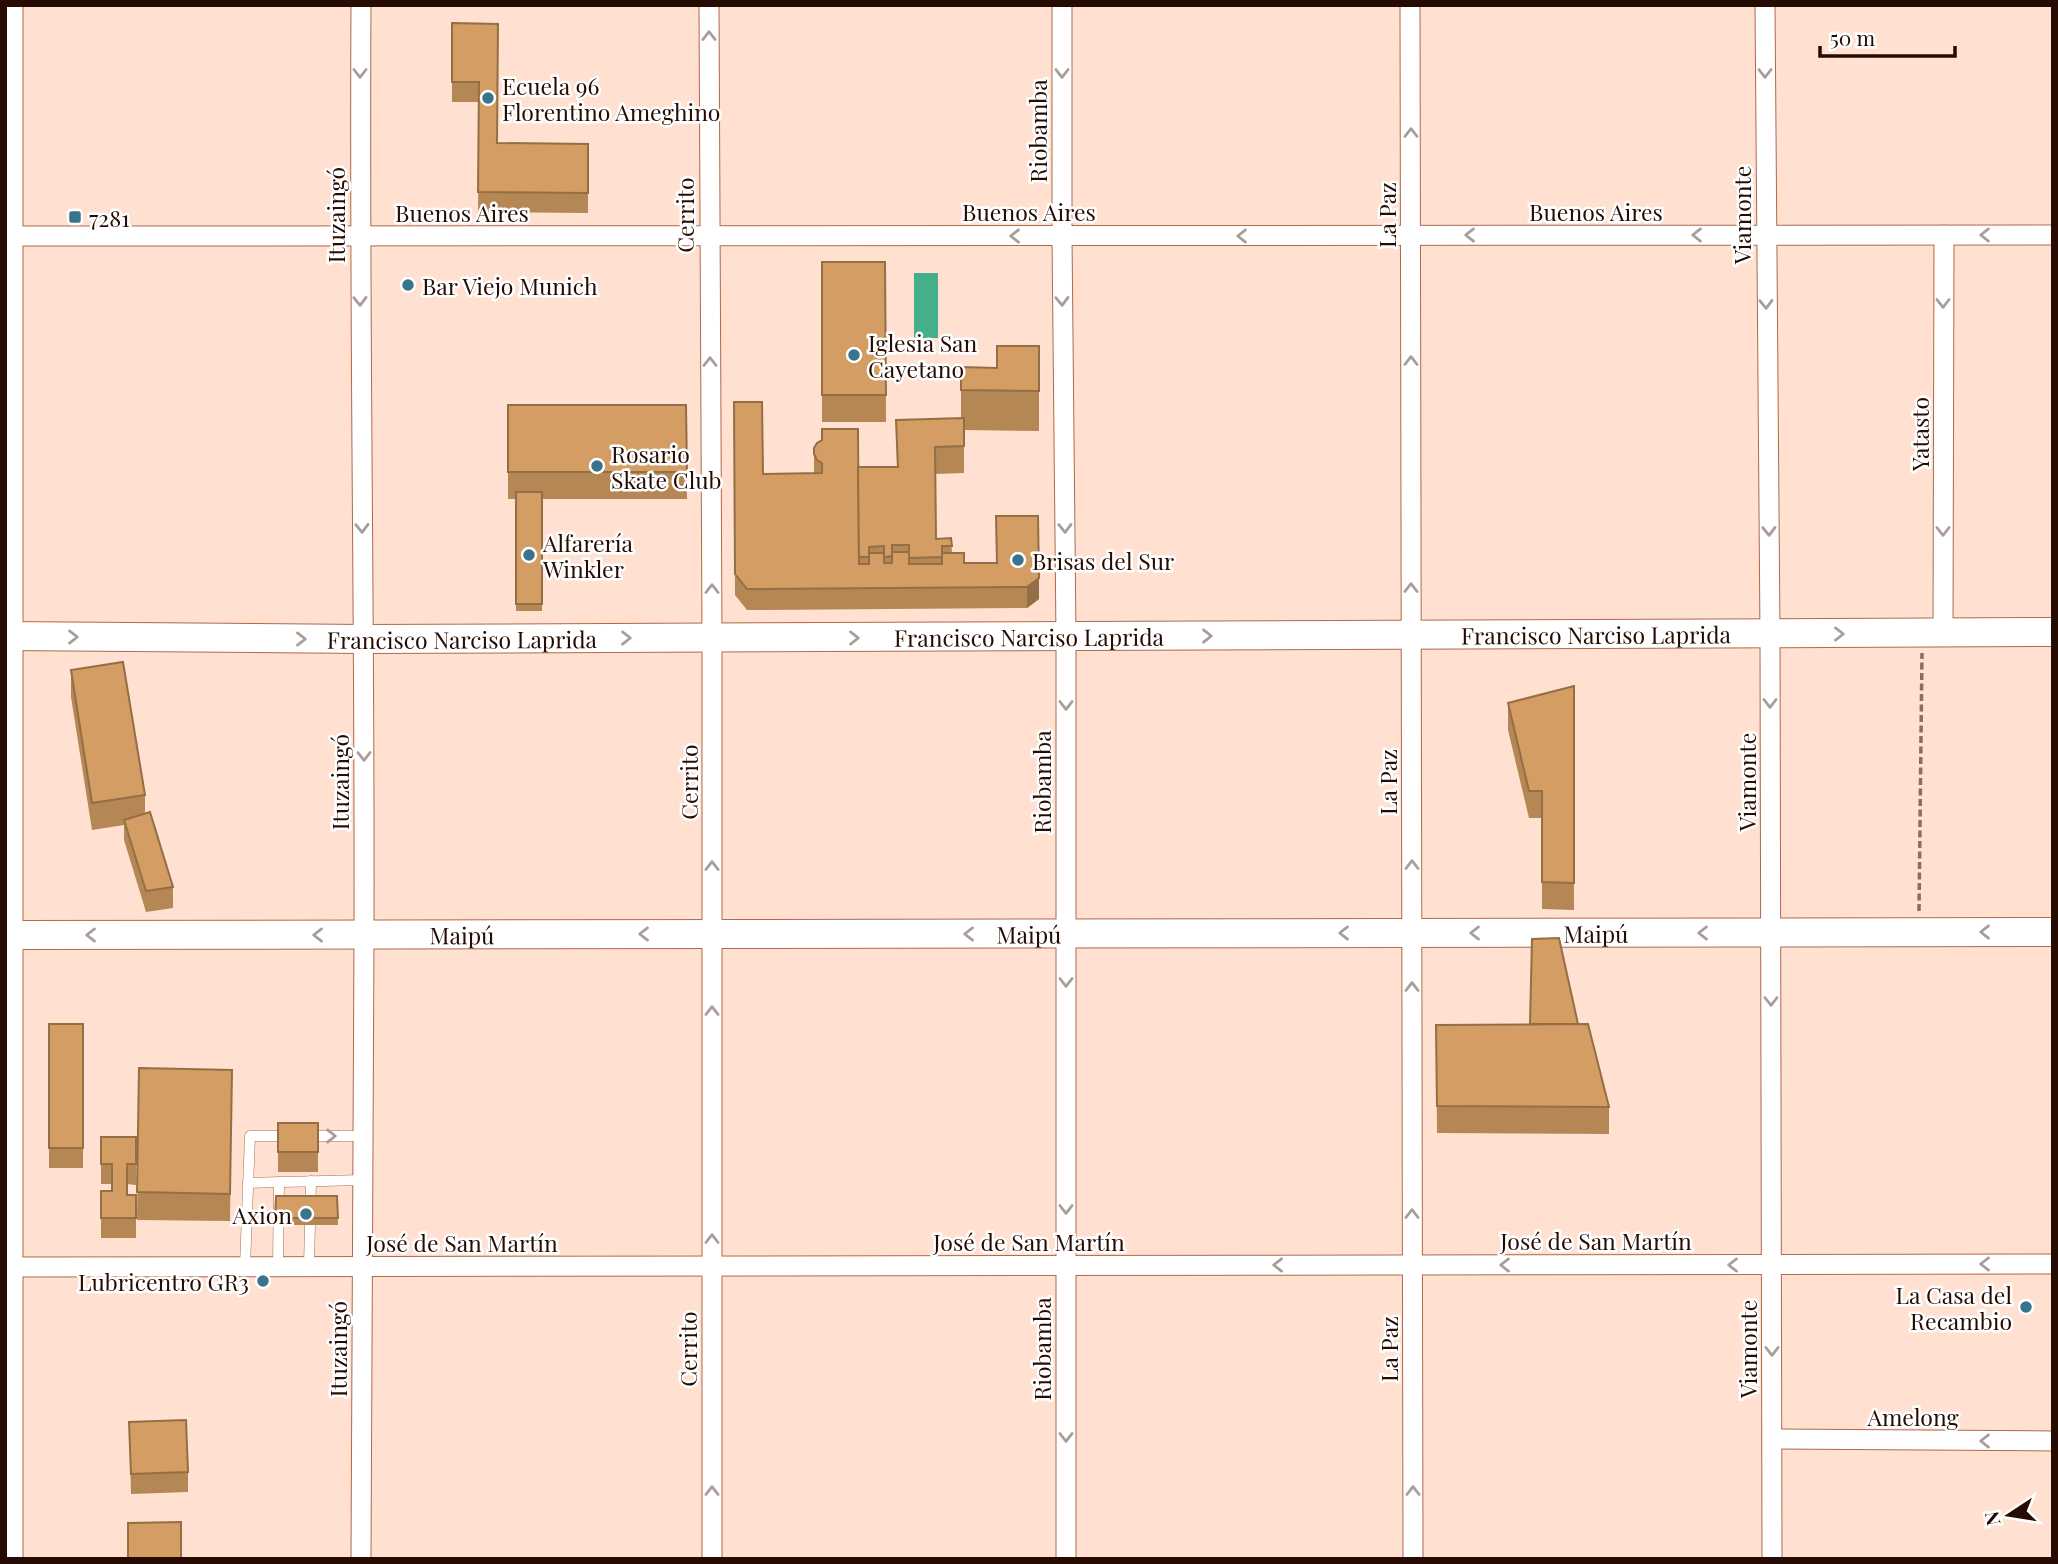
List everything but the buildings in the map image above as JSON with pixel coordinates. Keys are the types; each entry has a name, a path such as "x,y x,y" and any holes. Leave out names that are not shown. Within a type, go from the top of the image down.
{"main road":[{"name":"Francisco Narciso Laprida","path":"9,636 364,639 2053,632"},
{"name":"Maipú","path":"9,935 2053,932"}],"street":[{"path":"13,5 9,236 9,1267 13,1559"},
{"name":"Ituzaingó","path":"360,5 359,236 364,639 361,1559"},
{"name":"Cerrito","path":"709,5 712,1559"},
{"name":"Riobamba","path":"1062,5 1066,637 1066,1559"},
{"name":"La Paz","path":"1410,5 1413,1559"},
{"name":"Viamonte","path":"1765,5 1770,635 1772,1559"},
{"name":"Yatasto","path":"1932,633 1944,235"},
{"name":"Buenos Aires","path":"9,236 2053,235"},
{"name":"José de San Martín","path":"9,1267 2053,1264"},
{"name":"Amelong","path":"1772,1439 2053,1441"}],"lane":[{"path":"245,1266 250,1136 363,1136"},
{"path":"248,1183 362,1180"},
{"path":"309,1266 311,1181"},
{"path":"278,1266 279,1182"}],"path":[{"path":"1919,932 1932,633"}],"shaded area":[{"path":"914,273 938,273 938,338 914,338"}],"place":[{"name":"Ecuela 96 Florentino Ameghino","path":"488,98"},
{"name":"7281","path":"75,217"},
{"name":"Bar Viejo Munich","path":"408,285"},
{"name":"Iglesia San Cayetano","path":"854,355"},
{"name":"Rosario Skate Club","path":"597,466"},
{"name":"Alfarería Winkler","path":"529,555"},
{"name":"Brisas del Sur","path":"1018,560"},
{"name":"Axion","path":"306,1214"},
{"name":"Lubricentro GR3","path":"263,1281"},
{"name":"La Casa del Recambio","path":"2026,1307"}]}
